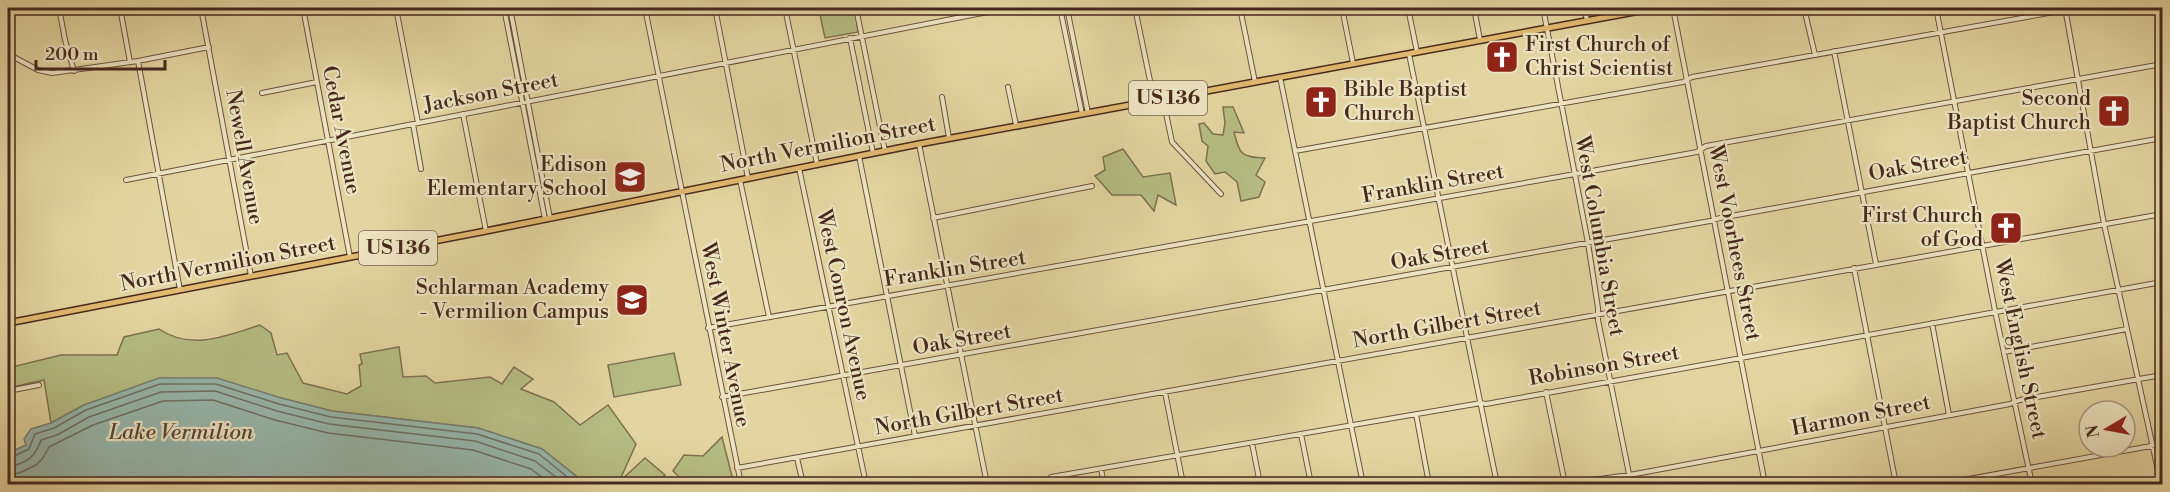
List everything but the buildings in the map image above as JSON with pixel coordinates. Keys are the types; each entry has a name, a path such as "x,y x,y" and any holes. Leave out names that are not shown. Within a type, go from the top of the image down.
{"main road":[{"name":"North Vermilion Street","path":"8,323 486,231 1016,125 1656,8"}],"street":[{"path":"59,8 64,40 74,71"},
{"path":"120,8 130,62"},
{"name":"Newell Avenue","path":"201,8 251,276"},
{"name":"Cedar Avenue","path":"303,8 350,257"},
{"path":"409,8 396,9 418,123"},
{"path":"504,8 528,101 538,171"},
{"path":"510,8 511,29"},
{"name":"West Winter Avenue","path":"645,8 741,484"},
{"path":"715,8 748,177"},
{"path":"785,8 817,164"},
{"path":"856,8 885,151"},
{"name":"Jackson Street","path":"126,180 1008,8"},
{"path":"1060,8 1085,113"},
{"path":"1067,8 1085,113"},
{"path":"1135,8 1154,100"},
{"path":"1240,8 1255,82"},
{"path":"1342,8 1353,63"},
{"path":"1408,8 1417,52"},
{"path":"1474,8 1480,40"},
{"name":"West Columbia Street","path":"1543,8 1631,484"},
{"path":"1584,8 1587,20"},
{"name":"West Voorhees Street","path":"1673,8 1765,484"},
{"path":"1804,8 1815,55"},
{"name":"West English Street","path":"1936,8 1995,311 2032,484"},
{"path":"1295,151 2077,8"},
{"path":"2065,9 2104,224 2161,484"},
{"path":"850,38 873,153"},
{"path":"8,54 38,70 52,73 138,61 209,47"},
{"path":"1834,51 1876,264"},
{"path":"1409,53 1497,484"},
{"path":"138,61 180,291"},
{"name":"Franklin Street","path":"708,328 1697,152 1706,146 2163,63"},
{"path":"518,64 522,102 547,218"},
{"path":"1280,76 1363,484"},
{"path":"262,93 317,82"},
{"path":"1008,87 1016,125"},
{"path":"942,97 949,138"},
{"path":"1163,99 1172,142 1221,194"},
{"path":"463,114 486,231"},
{"path":"413,124 421,169"},
{"name":"Oak Street","path":"722,397 1453,268 2163,138"},
{"path":"919,144 987,484"},
{"path":"859,156 915,436"},
{"name":"West Conron Avenue","path":"799,167 866,484"},
{"path":"740,179 769,317"},
{"path":"933,218 1092,186"},
{"name":"North Gilbert Street","path":"737,468 1983,244 2163,214"},
{"path":"1854,268 1896,484"},
{"name":"Robinson Street","path":"1052,484 1052,477 1480,403 1486,404 2163,282"},
{"path":"1932,323 1949,415"},
{"path":"2004,352 2127,329"},
{"name":"Harmon Street","path":"1565,484 1629,475 2163,375"},
{"path":"8,391 39,385"},
{"path":"1165,392 1183,484"},
{"path":"1546,392 1565,484"},
{"path":"1416,414 1429,484"},
{"path":"1301,434 1311,484"},
{"path":"1252,443 1260,484"},
{"path":"1941,484 2163,444"},
{"path":"797,458 803,484"},
{"path":"1101,469 1104,484"}],"green space":[{"path":"812,8 855,8 858,32 825,38 819,10"},
{"path":"1223,107 1233,107 1244,133 1234,132 1240,150 1251,157 1265,158 1256,175 1265,182 1259,197 1241,201 1237,182 1225,172 1215,174 1206,161 1208,146 1202,141 1199,124 1204,123 1213,134 1223,135 1225,123"},
{"path":"1123,149 1143,177 1170,173 1176,205 1158,195 1154,211 1141,195 1112,195 1095,176 1105,170 1103,157"},
{"path":"260,325 271,333 277,355 287,353 303,383 347,394 361,386 360,354 399,347 403,377 426,376 435,383 490,377 502,384 514,367 533,379 521,389 554,402 580,425 608,405 636,444 619,482 645,458 665,475 656,484 581,484 576,476 542,449 478,428 332,411 281,398 84,405 51,423 44,380 8,388 8,368 61,355 117,355 124,337 159,329 171,336 184,339 209,339"},
{"path":"674,353 681,385 614,397 608,365"},
{"path":"722,437 734,484 686,484 673,471 684,455 703,456"}],"water":[{"name":"Lake Vermilion","path":"159,378 217,378 332,411 478,428 542,449 576,476 581,484 8,484 8,453 26,445 24,439 31,429 51,423 84,405"}],"place":[{"name":"First Church of Christ Scientist","path":"1502,57"},
{"name":"Bible Baptist Church","path":"1321,102"},
{"name":"Second Baptist Church","path":"2114,111"},
{"name":"Edison Elementary School","path":"630,177"},
{"name":"First Church of God","path":"2006,228"},
{"name":"Schlarman Academy - Vermilion Campus","path":"632,300"}]}
